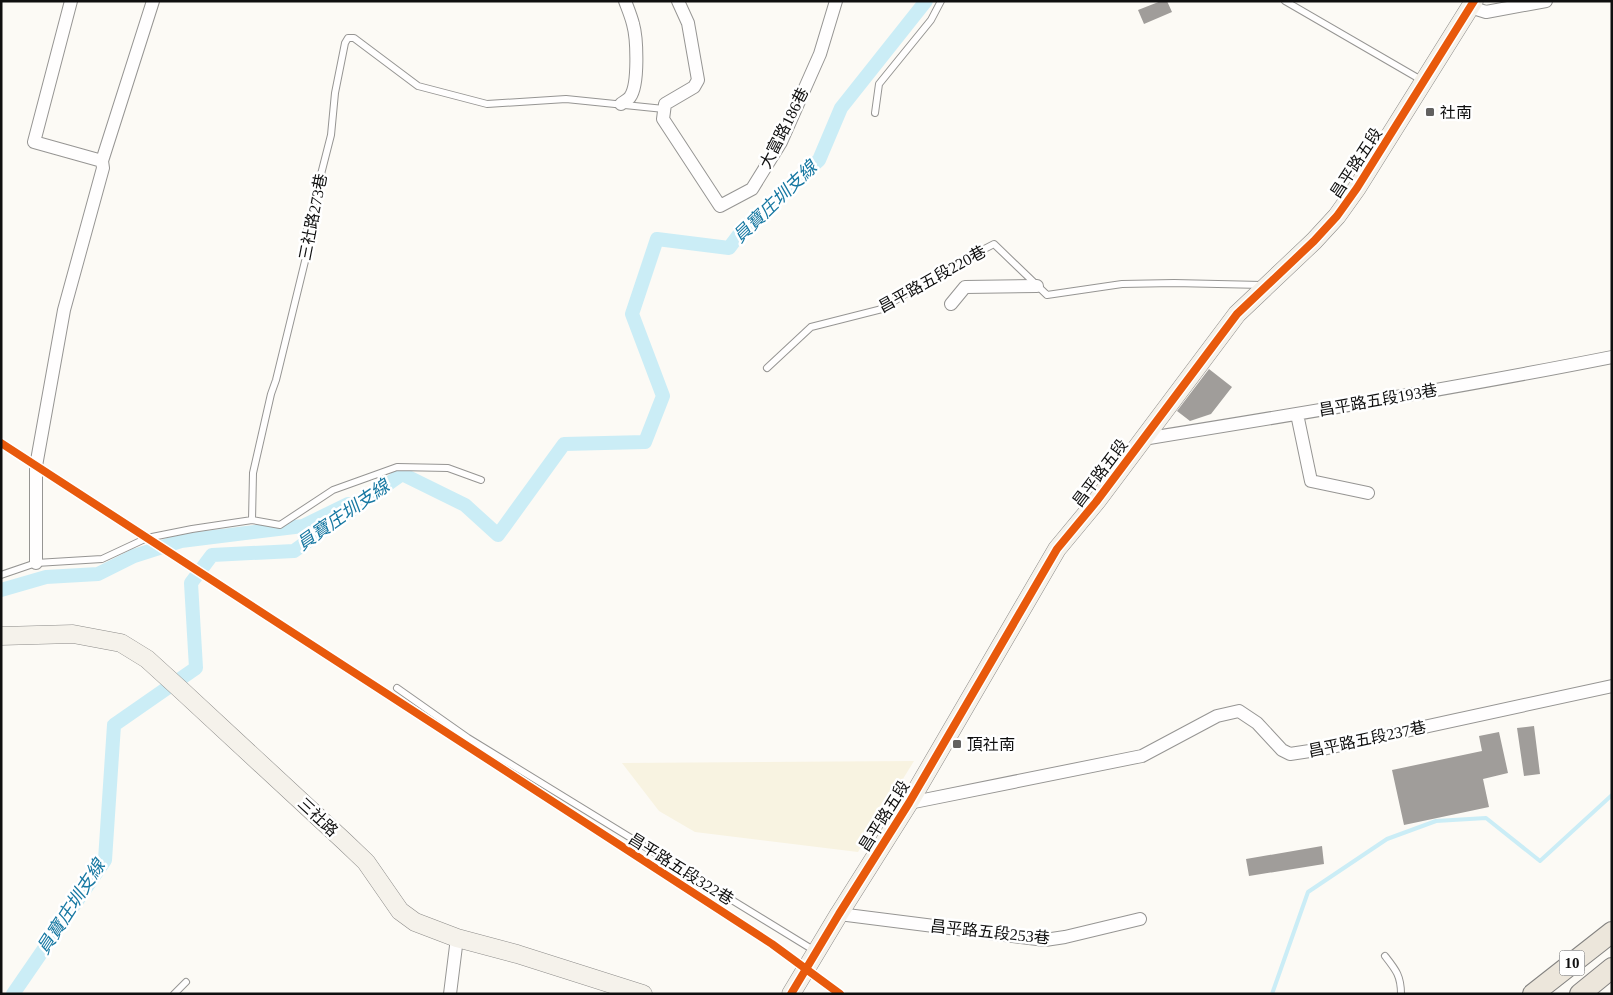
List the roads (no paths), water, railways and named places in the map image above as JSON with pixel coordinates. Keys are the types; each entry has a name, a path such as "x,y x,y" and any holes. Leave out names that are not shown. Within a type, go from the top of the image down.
{"main road":[{"name":"10","path":"1533,994 1612,932"},
{"name":"10","path":"1580,994 1612,968"}],"street":[{"path":"71,1 34,142 102,161"},
{"path":"36,563 36,466 64,310 103,168 102,161 153,1"},
{"path":"621,104 631,97 635,83 636,64 633,24 625,1"},
{"path":"664,108 665,104 694,87 698,80 688,23 678,1"},
{"name":"大富路186巷","path":"664,108 663,119 720,206 752,189 781,142 820,54 836,1"},
{"path":"1472,4 1486,12 1546,1"},
{"name":"昌平路五段","path":"791,994 909,803 1057,549 1096,502 1237,314 1338,216 1472,4"},
{"name":"昌平路五段220巷","path":"951,304 964,287 1038,286"},
{"name":"昌平路五段193巷","path":"1143,439 1297,414 1612,357"},
{"path":"1297,414 1311,481 1368,493"},
{"name":"三社路","path":"1,636 73,634 121,643 147,660 180,689 366,862 400,911 415,922 457,938 517,954 643,994"},
{"name":"昌平路五段237巷","path":"909,803 1142,756 1217,716 1239,711 1257,723 1282,750 1290,754 1323,749 1612,686"},
{"name":"昌平路五段253巷","path":"839,914 1045,940 1140,919"},
{"path":"450,994 457,938"}],"lane":[{"path":"875,113 878,84 931,20 941,1"},
{"path":"1285,1 1424,82"},
{"name":"三社路273巷","path":"252,520 253,473 307,253 306,233 331,135 335,93 345,43 348,38 354,38 418,86 487,104 566,99 621,104"},
{"path":"621,104 664,108"},
{"name":"昌平路五段220巷","path":"767,368 812,327 882,309 940,272 994,244 1047,295 1122,284 1266,285"},
{"path":"1,575 36,563 102,559 147,538 192,529 252,520 280,525 333,490 397,468 448,468 481,480"},
{"name":"昌平路五段322巷","path":"397,688 468,738 816,952"},
{"path":"1386,956 1396,969 1401,981 1401,994"},
{"path":"174,994 186,982"}],"waterway":[{"name":"員寶庄圳支線","path":"13,994 105,860 114,725 196,668 191,583 212,555 294,551 402,474 465,505 498,535 564,444 645,442 663,396 632,314 657,239 729,248 744,228 819,160 841,108 926,1"},
{"path":"1,590 46,577 98,574 134,556 181,541 303,526 348,504"},
{"path":"1272,994 1308,892 1387,839 1436,821 1486,818 1540,861 1612,795"}],"place":[{"name":"社南","path":"1430,112"},
{"name":"頂社南","path":"957,744"}]}
